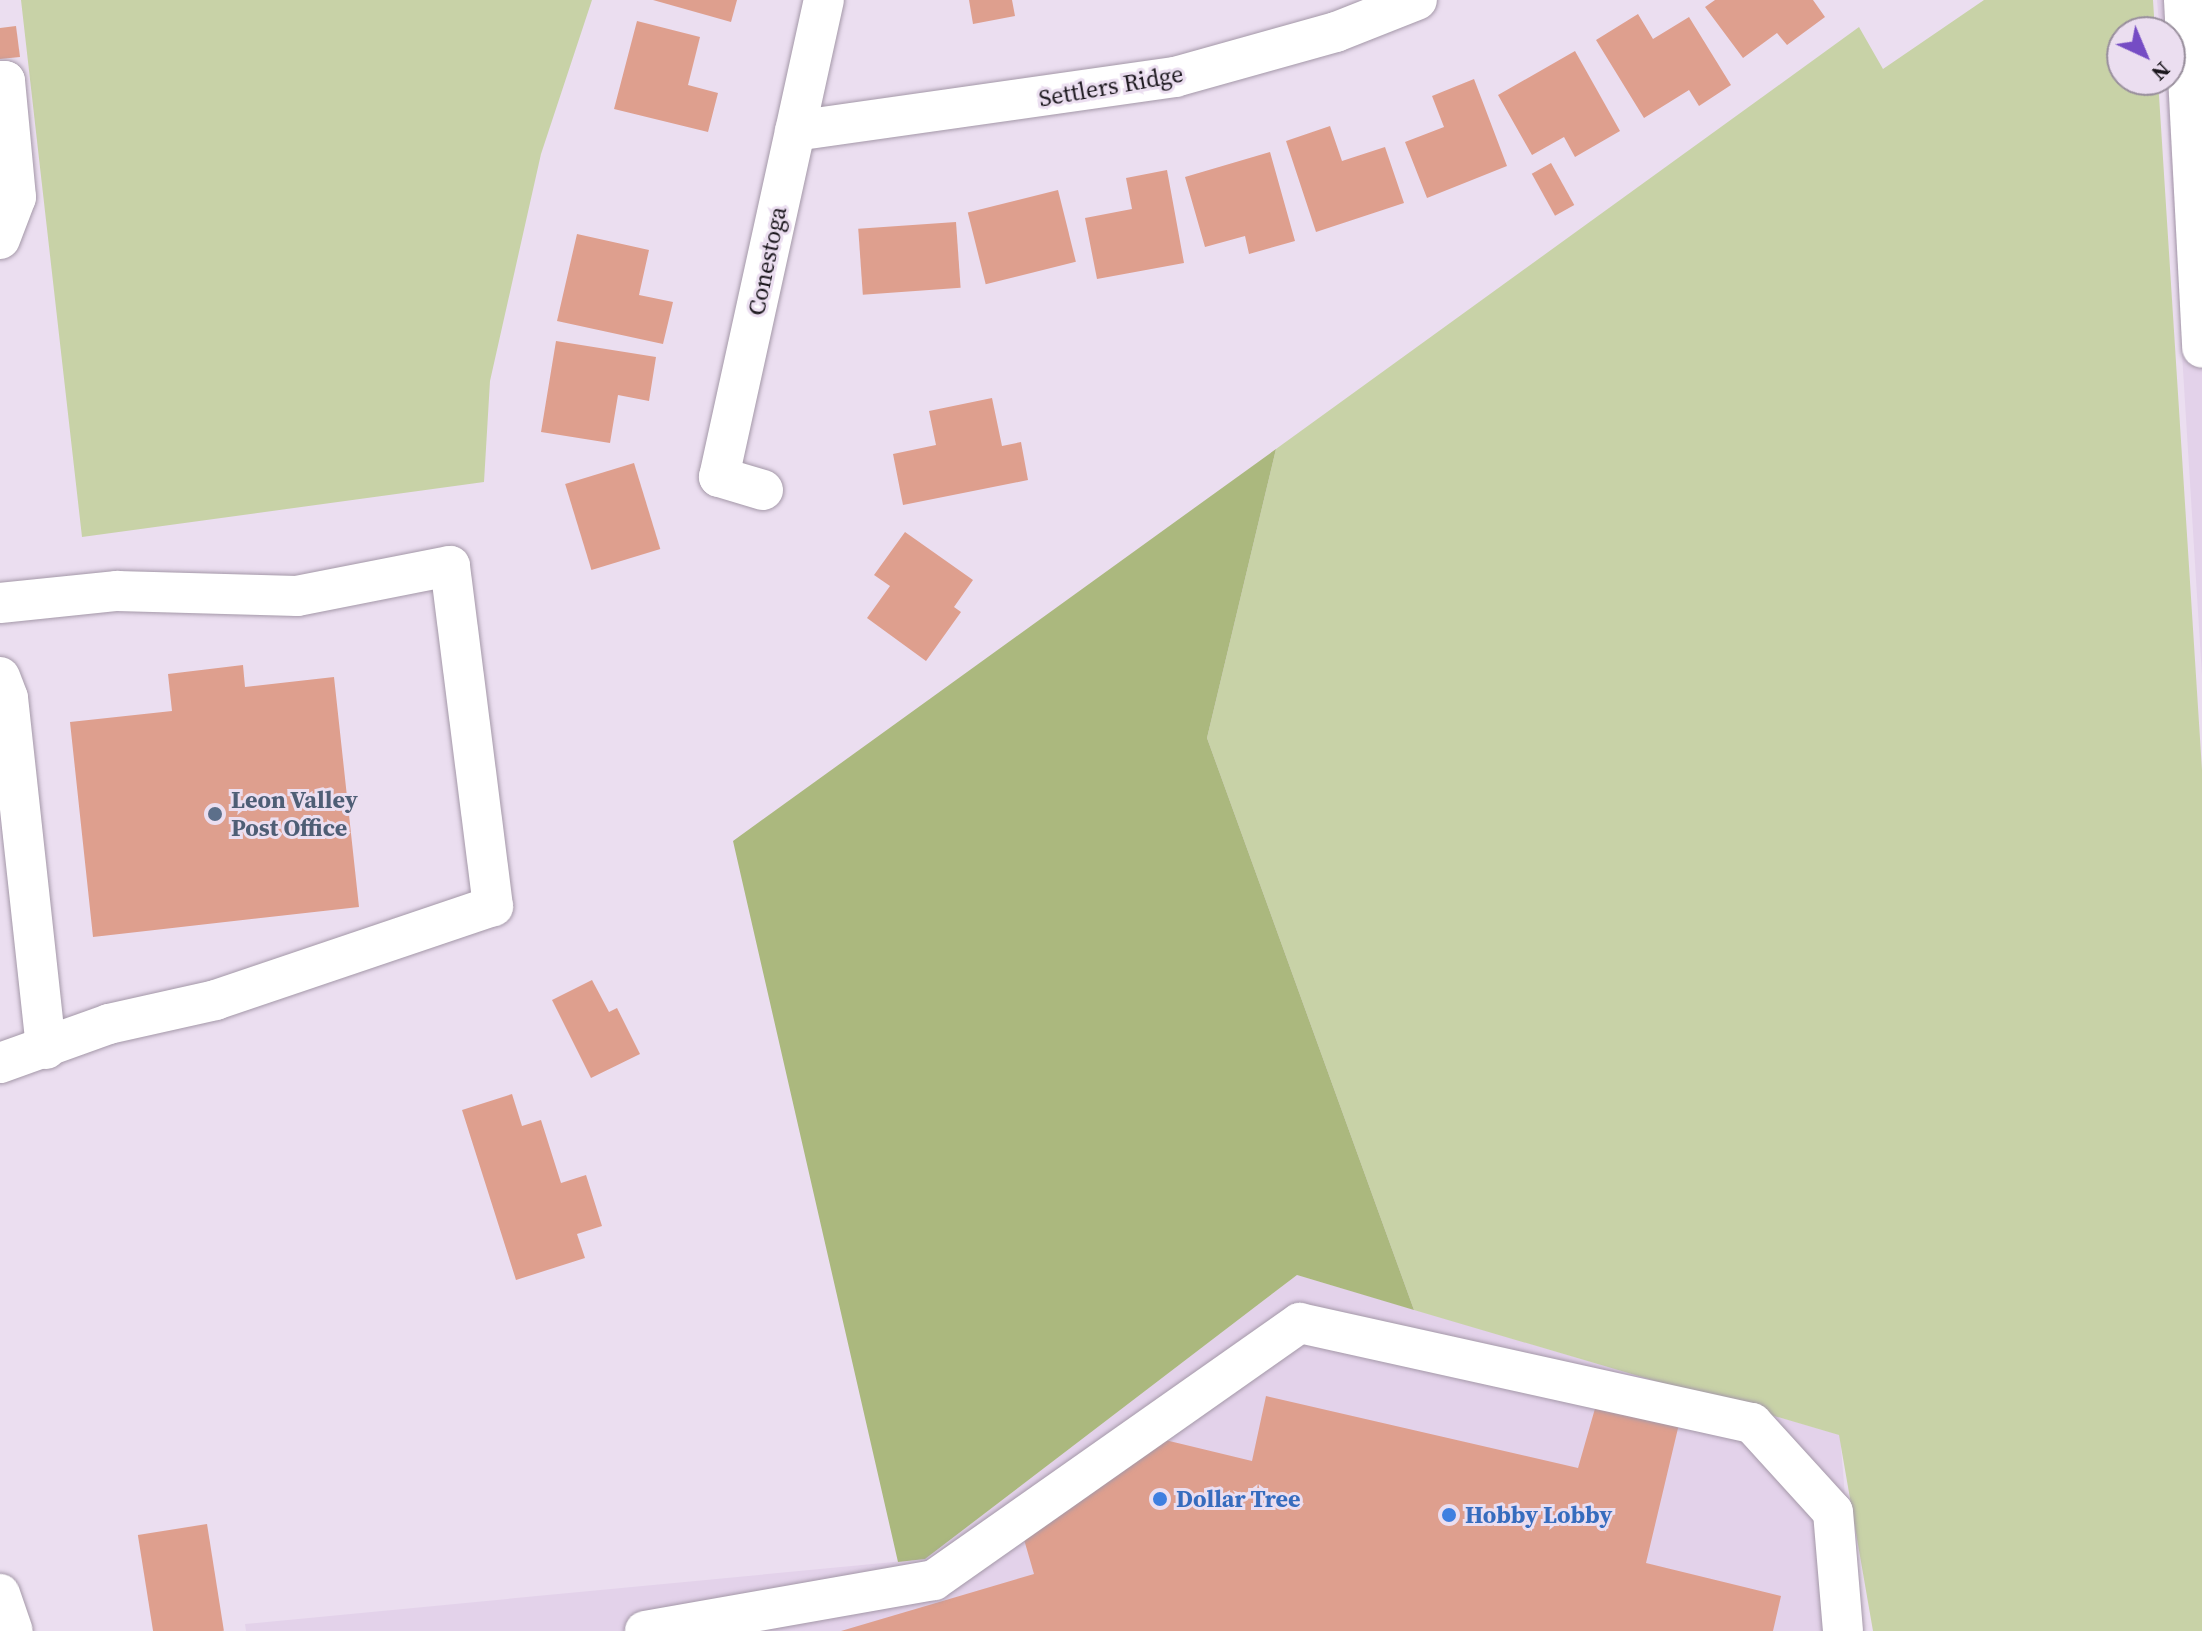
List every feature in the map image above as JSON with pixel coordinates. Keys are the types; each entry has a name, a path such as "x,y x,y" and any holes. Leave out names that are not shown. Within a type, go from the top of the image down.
{"street":[{"name":"Conestoga","path":"763,490 719,477 824,0"},
{"name":"Settlers Ridge","path":"795,131 1175,77 1336,32 1417,0"},
{"path":"2184,0 2199,176 2202,348"},
{"path":"0,81 5,81 16,197 0,239"},
{"path":"0,603 117,591 297,596 450,566 493,906 216,1000 109,1024 0,1063"},
{"path":"0,677 8,698 46,1049"},
{"path":"645,1631 934,1580 1300,1323 1752,1423 1833,1512 1843,1631"},
{"path":"0,1594 13,1631"}],"shaded area":[{"path":"2157,0 2202,0 2202,676 2166,96 2186,96 2186,16 2158,16"},
{"path":"1297,1275 1840,1435 1856,1631 246,1631 245,1624 925,1559"}],"green space":[{"path":"21,0 592,0 541,154 490,381 484,482 82,537"},
{"path":"1984,0 2153,0 2154,16 2106,16 2106,96 2159,96 2202,770 2202,1631 1873,1631 1839,1435 1414,1310 1207,738 1276,449 1859,27 1883,69"},
{"path":"1276,449 1207,738 1414,1310 1297,1275 925,1559 898,1562 733,841"}],"building":[{"path":"653,0 737,0 731,22"},
{"path":"969,0 1012,0 1015,16 973,24"},
{"path":"1715,0 1813,0 1825,17 1787,45 1777,33 1743,58 1705,7"},
{"path":"1638,14 1653,39 1689,17 1731,85 1699,106 1689,90 1644,118 1596,40"},
{"path":"637,21 700,37 688,85 718,93 708,132 614,109"},
{"path":"16,26 20,57 0,59 0,28"},
{"path":"1575,51 1620,131 1575,157 1564,137 1532,155 1498,95"},
{"path":"1474,79 1507,166 1427,198 1405,142 1444,127 1432,96"},
{"path":"1330,126 1342,161 1385,147 1404,203 1316,232 1286,141"},
{"path":"1270,152 1295,241 1249,254 1245,236 1205,247 1185,177"},
{"path":"1551,163 1574,205 1555,216 1532,174"},
{"path":"1167,170 1184,263 1097,279 1085,218 1132,209 1126,178"},
{"path":"1058,190 1076,262 986,284 968,212"},
{"path":"956,222 961,288 863,295 858,229"},
{"path":"577,234 649,250 639,295 673,302 663,344 557,321"},
{"path":"556,341 656,357 649,401 618,395 610,443 541,432"},
{"path":"992,398 1002,446 1021,442 1028,480 903,505 893,454 936,445 929,411"},
{"path":"634,463 660,549 591,570 565,484"},
{"path":"905,532 973,580 954,607 961,612 926,661 867,618 890,586 874,575"},
{"name":"Leon Valley Post Office","path":"243,665 245,687 334,677 359,907 93,937 70,722 172,711 168,674"},
{"path":"592,980 609,1012 617,1008 640,1054 591,1078 552,1000"},
{"path":"512,1094 522,1126 541,1120 561,1183 586,1175 602,1226 577,1234 585,1258 516,1280 462,1110"},
{"name":"Hobby Lobby","path":"1266,1396 1578,1468 1596,1405 1679,1424 1646,1563 1781,1596 1773,1631 841,1631 1034,1574 1023,1536 1161,1439 1252,1461"},
{"path":"207,1524 224,1631 153,1631 138,1535"}],"place":[{"name":"Leon Valley Post Office","path":"215,814"},
{"name":"Dollar Tree","path":"1160,1499"},
{"name":"Hobby Lobby","path":"1449,1515"}]}
